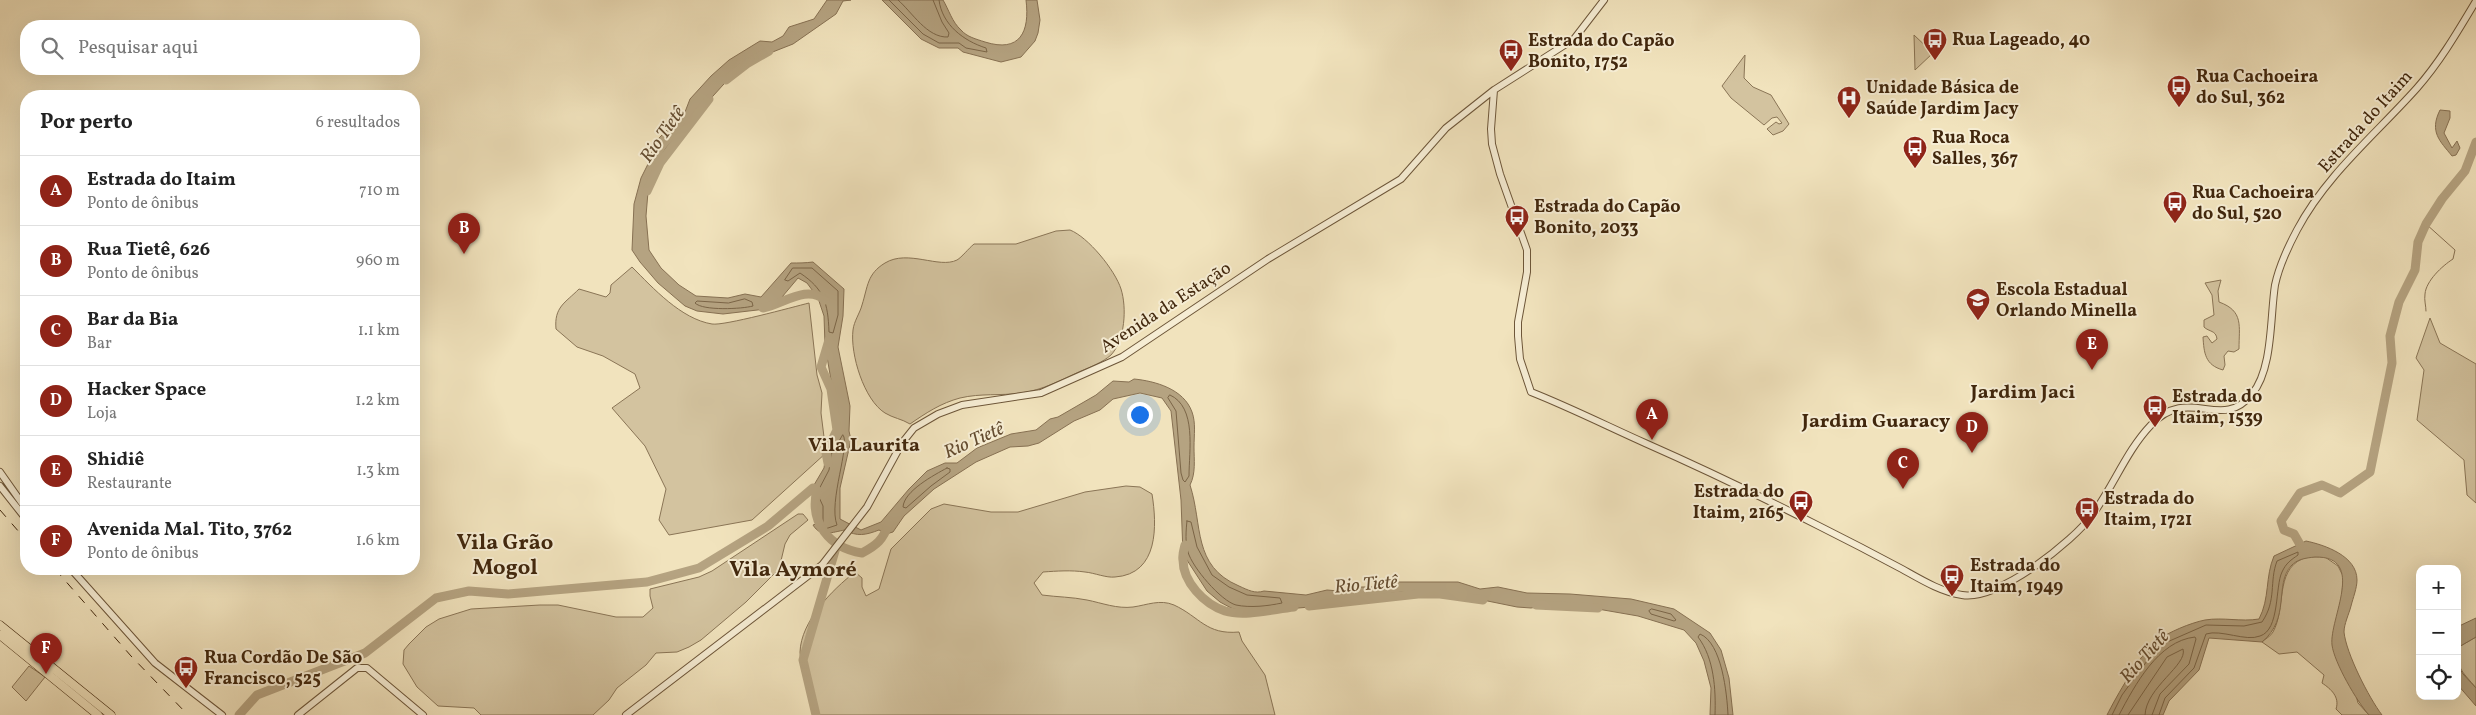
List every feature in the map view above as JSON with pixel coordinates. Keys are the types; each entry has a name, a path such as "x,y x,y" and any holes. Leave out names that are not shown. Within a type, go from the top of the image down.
{"main road":[{"path":"0,625 111,715"},
{"path":"0,635 98,715"}],"street":[{"name":"Avenida da Estação","path":"626,715 803,581 829,556 857,522 876,492 902,443 920,424 962,404 1027,397 1041,393 1122,357 1268,259 1401,179 1446,128 1494,90 1574,39 1604,0"},
{"name":"Estrada do Itaim","path":"1494,90 1491,129 1492,144 1500,174 1527,250 1527,272 1518,322 1518,336 1520,359 1530,392 1748,490 1927,582 1967,596 2001,587 2027,571 2083,525 2098,507 2142,437 2160,417 2184,406 2218,411 2232,409 2243,403 2252,394 2264,367 2278,273 2302,220 2362,144 2418,86 2441,58 2476,1"},
{"path":"0,472 20,500"},
{"path":"0,486 20,511"},
{"path":"77,575 155,663 222,715"},
{"path":"298,715 357,668 363,666 423,715"}],"shaded area":[{"path":"1914,35 1933,53 1915,70"},
{"path":"1745,55 1744,78 1753,87 1771,95 1789,124 1783,131 1773,135 1767,129 1776,122 1782,123 1777,117 1772,118 1764,125 1731,98 1722,86"},
{"path":"1070,230 1085,240 1100,255 1118,281 1121,289 1124,305 1124,324 1116,349 1111,355 1097,364 1029,392 975,396 953,400 928,412 910,424 888,415 877,407 860,376 853,340 854,327 869,281 879,267 894,259 903,258 950,262 959,259 974,244 1016,244 1056,231"},
{"path":"632,267 668,302 689,316 712,324 744,319 809,303 817,375 822,393 821,413 826,453 752,520 669,535 659,520 666,489 645,446 612,408 640,388 635,374 603,356 577,347 556,329 557,315 561,306 579,289 606,297 610,293 611,285"},
{"path":"2221,280 2218,291 2219,302 2233,310 2239,326 2239,349 2234,352 2228,351 2224,356 2225,365 2223,370 2209,362 2204,348 2203,337 2207,336 2212,343 2217,339 2214,333 2204,327 2204,320 2214,315 2212,295 2205,283"},
{"path":"2430,318 2440,343 2476,364 2476,503 2467,495 2464,460 2417,420 2424,370 2416,358"},
{"path":"1126,486 1140,487 1152,494 1155,520 1152,546 1147,558 1140,567 1129,574 1115,577 1074,571 1043,572 1034,583 1042,595 1081,599 1115,606 1133,607 1159,602 1169,603 1211,628 1219,631 1239,632 1242,641 1265,675 1275,715 815,715 811,688 801,661 800,652 802,640 812,618 828,597 855,572 862,578 862,587 866,596 879,589 891,549 931,509 944,504 991,512 1018,512 1085,492"},
{"path":"798,514 803,514 808,520 790,535 785,544 779,569 746,602 701,640 689,647 677,652 656,653 646,665 617,688 609,700 593,715 481,715 474,708 438,706 417,687 403,664 404,650 426,627 439,619 471,609 558,605 616,617 643,617 653,608 650,589 699,577 712,571"},
{"path":"2325,557 2338,566 2343,576 2342,595 2336,621 2358,703 2369,715 2342,715 2336,709 2336,697 2322,683 2324,675 2297,652 2279,654 2262,642 2272,633 2277,623 2284,581 2288,572 2304,558"},
{"path":"2476,637 2476,688 2461,668 2461,646"},
{"path":"29,666 45,677 26,701 12,687"}],"water":[{"name":"Rio Tietê","path":"827,0 851,0 843,1 836,14 793,44 742,64 666,148 654,169 648,192 646,216 649,250 661,268 679,285 696,296 728,298 745,294 761,297 791,263 813,262 844,289 843,316 838,347 850,406 849,431 851,440 840,488 840,519 861,530 881,522 927,471 945,463 957,463 977,448 1011,434 1036,430 1050,419 1058,417 1096,395 1113,381 1129,382 1134,379 1151,382 1168,388 1183,397 1192,412 1194,425 1194,466 1190,485 1206,556 1213,567 1224,578 1252,591 1306,595 1327,590 1339,591 1351,587 1377,587 1383,582 1458,582 1480,589 1498,587 1527,593 1631,599 1674,609 1710,633 1721,650 1729,678 1733,715 1710,715 1711,688 1704,661 1696,643 1684,630 1638,616 1553,604 1531,608 1517,607 1463,596 1402,592 1334,601 1310,607 1251,612 1233,609 1220,602 1207,591 1183,554 1181,500 1171,411 1162,398 1140,393 1113,399 1100,410 1074,421 1039,443 1010,447 976,462 934,489 904,516 893,532 886,534 879,530 858,534 845,530 823,533 816,529 813,525 819,523 818,507 812,494 814,485 824,468 826,453 834,441 838,421 825,345 824,316 818,298 807,283 798,278 777,303 766,309 723,314 697,311 685,306 658,283 632,250 634,204 654,143 685,112 690,99 729,60 760,41 772,42 783,36 789,27 814,19"},
{"path":"882,0 943,0 955,23 963,32 985,42 1007,45 1020,37 1024,30 1027,11 1026,0 1037,0 1040,20 1038,33 1035,41 1021,57 1001,62 963,52 958,48 939,48 921,39"},
{"path":"2440,110 2450,111 2450,118 2444,133 2452,148 2457,141 2460,148 2456,155 2452,156 2437,136 2436,124"},
{"path":"2306,541 2322,545 2339,553 2352,564 2356,572 2356,586 2344,632 2349,651 2359,675 2382,715 2369,715 2341,671 2332,645 2342,591 2342,578 2339,567 2331,559 2315,557 2305,558 2296,562 2286,574 2276,623 2271,633 2262,642 2209,638 2199,670 2169,701 2163,715 2107,715 2136,665 2156,641 2173,631 2205,620 2259,619 2265,603 2269,572 2274,556"},
{"path":"2476,618 2476,637 2461,646 2461,625"},
{"path":"2461,671 2476,688 2476,706 2461,689"}],"waterway":[{"name":"Rio Tietê","path":"726,80 748,63 769,51"},
{"name":"Rio Tietê","path":"647,191 660,163 709,99"},
{"path":"2302,548 2294,534 2284,530 2281,521 2300,493 2322,485 2340,493 2370,472 2392,363 2390,336 2399,302 2415,270 2418,242 2426,224 2442,199 2465,171 2476,142"},
{"path":"2426,224 2455,250 2453,259 2428,284 2425,296 2426,311"},
{"name":"Rio Tietê","path":"763,308 803,294 811,294 825,300"},
{"name":"Rio Tietê","path":"828,463 826,453 837,430 831,389 821,367 829,340"},
{"path":"239,715 257,695 365,653 436,598 469,591 508,594 647,582 699,568 768,526 813,488"},
{"name":"Rio Tietê","path":"817,490 815,502 819,523 824,532 840,546 862,553 879,541 889,523"},
{"path":"816,715 803,660 837,544"},
{"name":"Rio Tietê","path":"1185,545 1183,552 1184,568 1191,584 1202,598 1217,608 1233,613 1241,613 1294,607"},
{"name":"Rio Tietê","path":"1309,606 1418,594 1440,594 1483,600"},
{"name":"Rio Tietê","path":"1536,605 1598,608"}],"railway":[{"path":"0,510 20,533"},
{"path":"60,575 131,656 188,715"}],"place":[{"name":"Rua Lageado, 40","path":"1935,61"},
{"name":"Estrada do Capão Bonito, 1752","path":"1511,72"},
{"name":"Rua Cachoeira do Sul, 362","path":"2179,108"},
{"name":"Unidade Básica de Saúde Jardim Jacy","path":"1849,119"},
{"name":"Rua Roca Salles, 367","path":"1915,169"},
{"name":"Rua Cachoeira do Sul, 520","path":"2175,224"},
{"name":"Estrada do Capão Bonito, 2033","path":"1517,238"},
{"name":"Rua Tietê, 626","path":"464,254"},
{"name":"Escola Estadual Orlando Minella","path":"1978,321"},
{"name":"Shidiê","path":"2092,370"},
{"name":"Estrada do Itaim, 1539","path":"2155,428"},
{"name":"Estrada do Itaim","path":"1652,440"},
{"name":"Hacker Space","path":"1972,453"},
{"name":"Bar da Bia","path":"1903,489"},
{"name":"Estrada do Itaim, 2165","path":"1801,523"},
{"name":"Estrada do Itaim, 1721","path":"2087,530"},
{"name":"Estrada do Itaim, 1949","path":"1952,597"},
{"name":"Avenida Mal. Tito, 3762","path":"46,674"},
{"name":"Rua Cordão De São Francisco, 525","path":"186,689"}],"district":[{"name":"Jardim Jaci","path":"2023,393"},
{"name":"Jardim Guaracy","path":"1876,422"},
{"name":"Vila Laurita","path":"864,446"},
{"name":"Vila Grão Mogol","path":"505,556"},
{"name":"Vila Aymoré","path":"793,570"}]}
